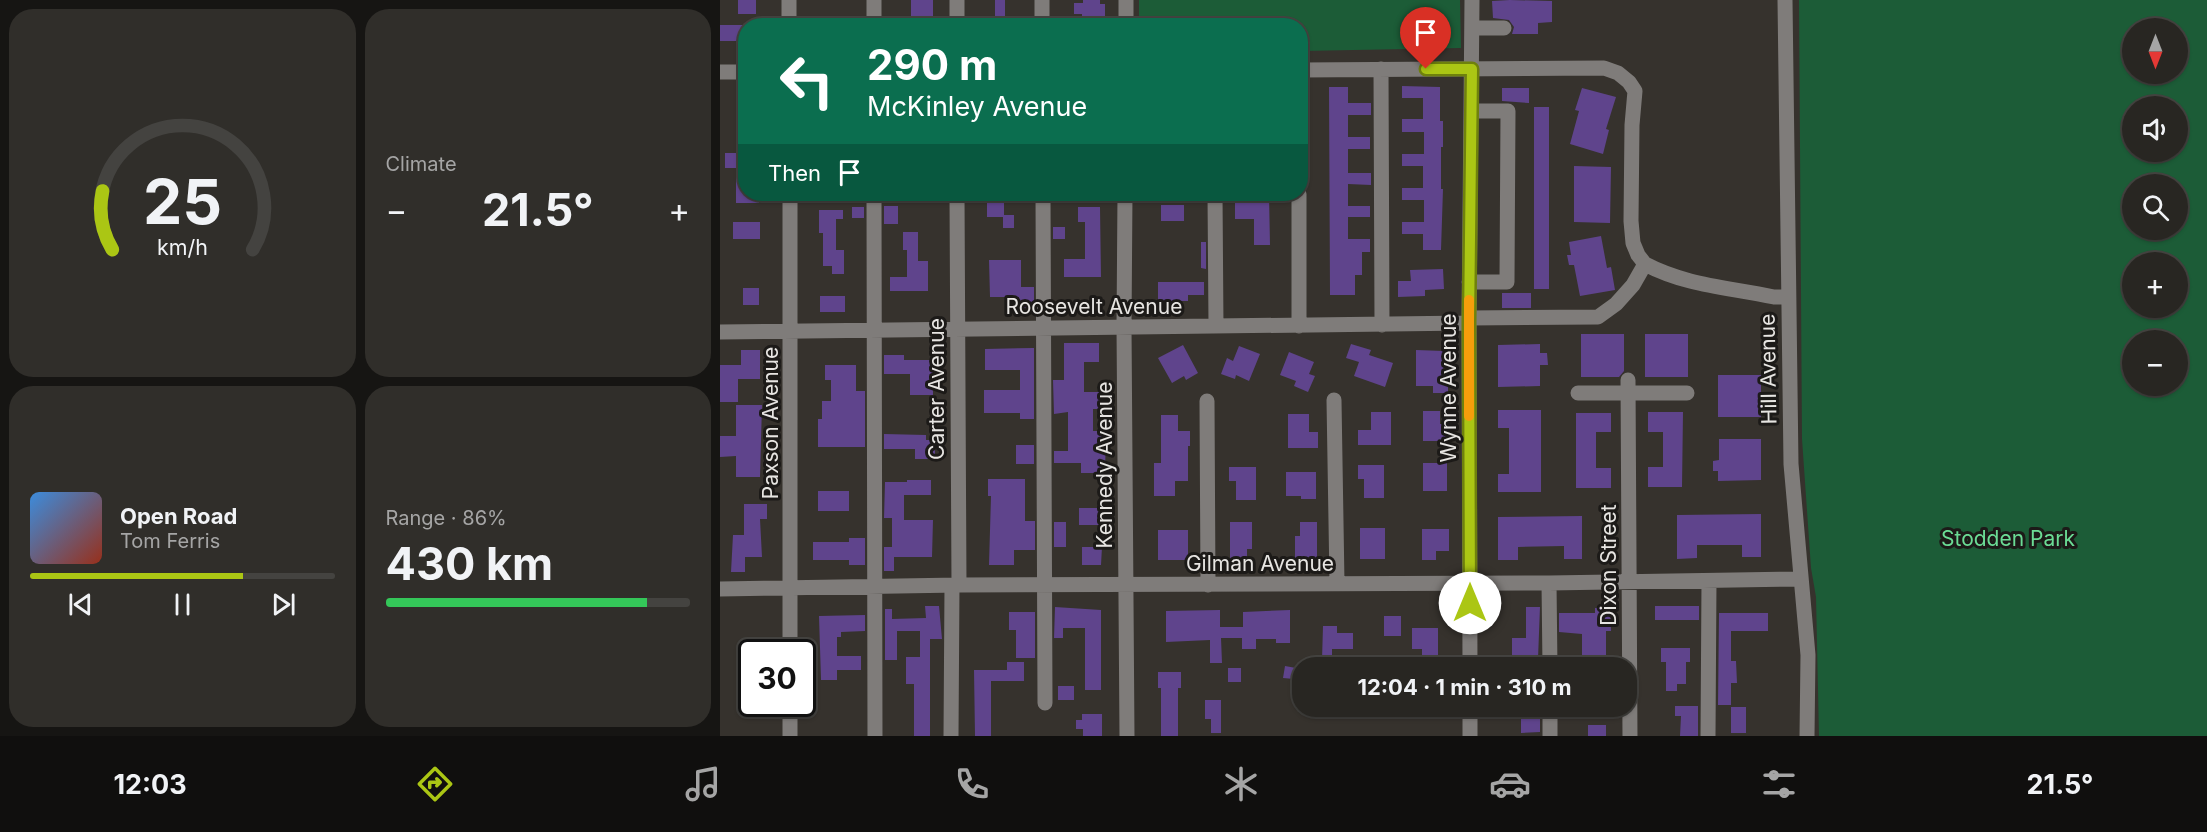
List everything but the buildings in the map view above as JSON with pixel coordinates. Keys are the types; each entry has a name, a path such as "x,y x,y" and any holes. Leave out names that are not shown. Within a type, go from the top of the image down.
{"street":[{"path":"789,0 789,18"},
{"path":"874,0 874,18"},
{"path":"957,0 957,18"},
{"path":"1042,0 1042,18"},
{"path":"1126,0 1126,18"},
{"name":"Wynne Avenue","path":"1470,657 1469,282 1472,0"},
{"name":"Hill Avenue","path":"1785,0 1791,464 1808,655 1807,736"},
{"path":"1472,28 1504,28"},
{"path":"1308,70 1604,68 1618,73 1629,82 1635,91 1632,125 1631,221 1633,243 1638,255 1645,264 1686,282 1774,297 1788,297"},
{"path":"1381,69 1382,325"},
{"path":"720,72 738,72"},
{"path":"1469,282 1507,282 1508,271 1508,111 1472,111"},
{"name":"Paxson Avenue","path":"790,201 790,639"},
{"path":"874,201 875,736"},
{"name":"Carter Avenue","path":"951,736 955,585 957,201"},
{"path":"1043,201 1045,703"},
{"name":"Kennedy Avenue","path":"1125,201 1127,736"},
{"path":"1215,201 1216,326"},
{"path":"1299,201 1299,326"},
{"name":"Roosevelt Avenue","path":"720,332 1382,325 1598,317 1616,304 1633,285 1645,264"},
{"path":"1578,393 1628,387 1687,393"},
{"name":"Dixon Street","path":"1628,387 1630,736"},
{"path":"1334,400 1337,583"},
{"path":"1207,401 1209,585"},
{"name":"Gilman Avenue","path":"720,589 955,585 1549,583 1800,579"},
{"path":"1708,736 1709,581"},
{"path":"1549,583 1550,657"},
{"path":"790,717 790,736"},
{"path":"1470,717 1470,736"},
{"path":"1550,717 1550,736"}],"green space":[{"path":"1139,0 1460,0 1461,48 1308,51 1308,18 1139,18"},
{"name":"Stodden Park","path":"1799,0 2207,0 2207,736 1819,736 1816,597 1811,568 1802,439"}],"slow traffic":[{"path":"1469,300 1469,416"}],"route":[{"path":"1426,69 1472,69 1469,323 1470,603"}]}
